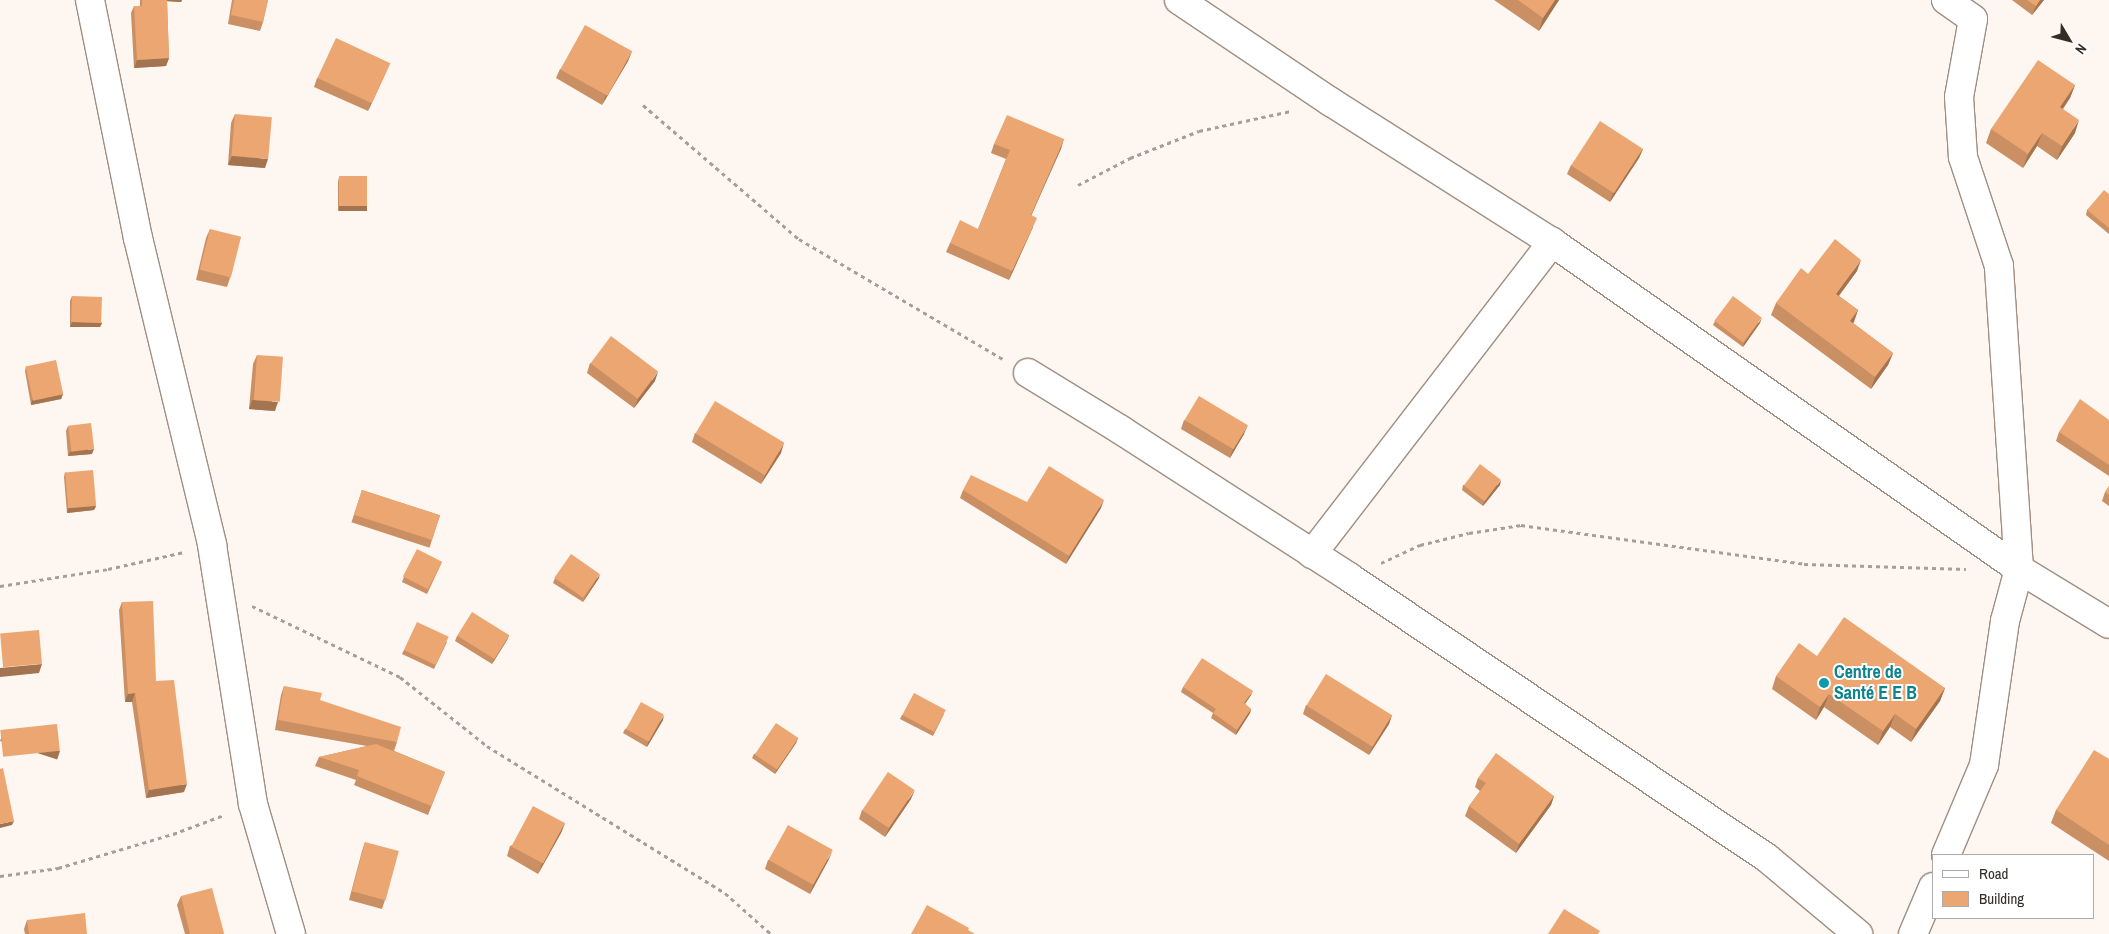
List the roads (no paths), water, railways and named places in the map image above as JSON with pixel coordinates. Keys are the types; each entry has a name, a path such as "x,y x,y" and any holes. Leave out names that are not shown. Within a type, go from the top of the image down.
{"street":[{"path":"90,0 138,238 212,545 253,804 291,934"},
{"path":"1179,0 1331,102 1552,242 2019,569 2109,624"},
{"path":"1946,0 1973,19 1959,96 1963,157 1999,266 2019,569 2005,621 1984,765 1946,854"},
{"path":"1312,554 1552,242"},
{"path":"1028,373 1121,430 1349,578 1767,858 1858,934"},
{"path":"1913,934 1932,889"}],"place":[{"name":"Centre de Santé E E B","path":"1824,683"}]}
